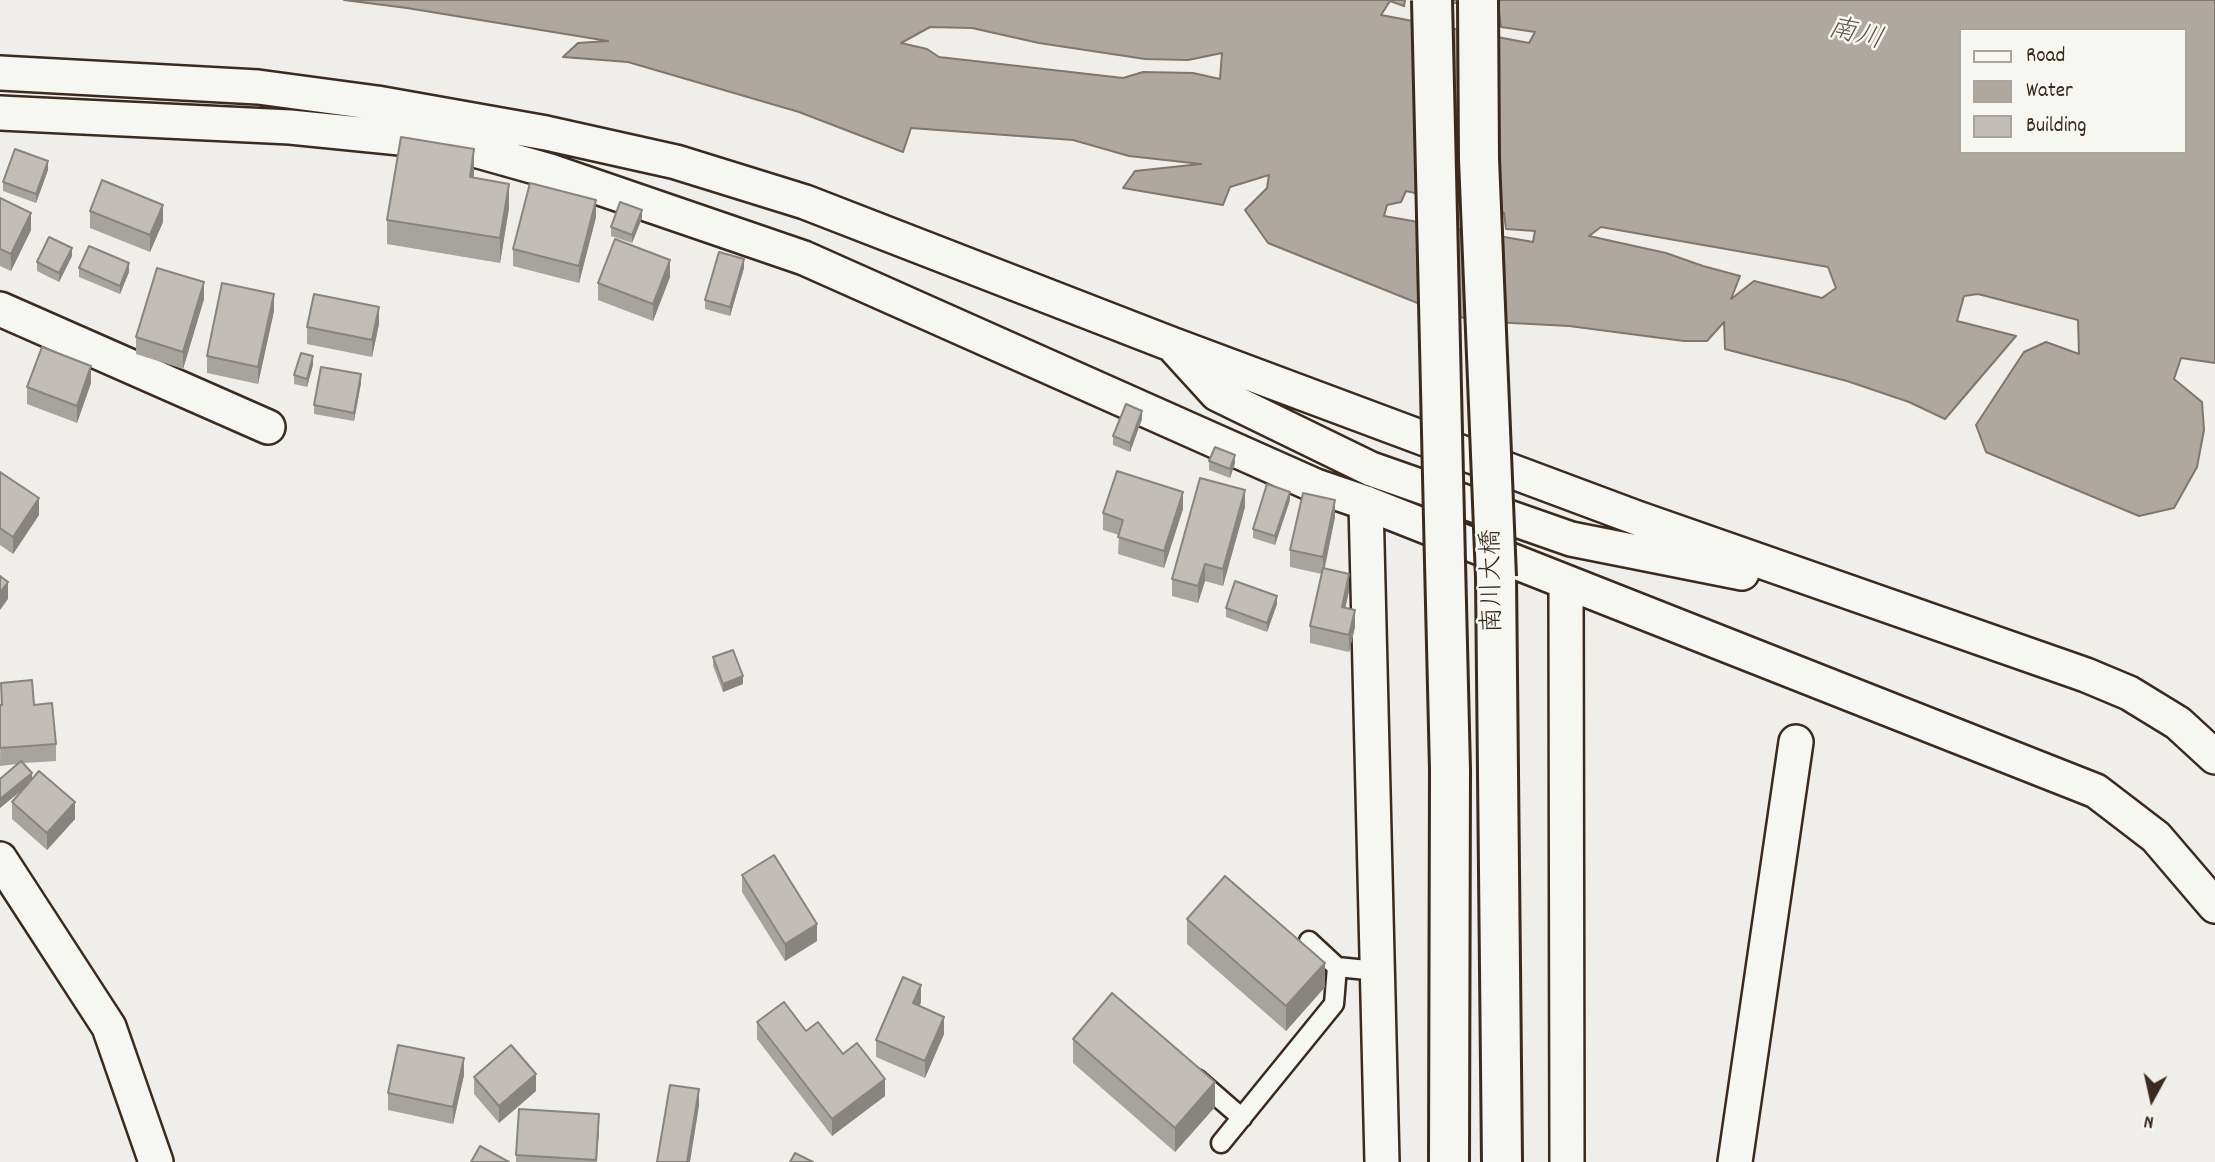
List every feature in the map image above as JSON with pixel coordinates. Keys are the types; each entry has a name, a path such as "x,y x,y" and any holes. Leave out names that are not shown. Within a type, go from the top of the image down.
{"street":[{"name":"南川大橋","path":"1432,0 1450,783 1449,1162"},
{"name":"南川大橋","path":"1478,0 1479,159 1496,577 1502,1162"},
{"path":"0,73 258,87 364,101 546,133 676,162 805,202 1171,344 1637,518 2087,675 2129,693 2178,723 2215,757"},
{"path":"0,113 290,127 450,143 540,168 804,258 1316,486 1366,503 2096,791 2156,837 2215,906"},
{"path":"0,309 268,427"},
{"path":"1171,344 1217,394 1371,469 1571,539 1749,574 1790,571"},
{"path":"1366,503 1382,1162"},
{"path":"1566,583 1567,1162"},
{"path":"1735,1162 1796,742"},
{"path":"0,859 109,1027 156,1162"}],"lane":[{"path":"1309,941 1337,967 1377,971"},
{"path":"1220,1143 1334,1004 1337,967"},
{"path":"1179,1064 1241,1118"}],"water":[{"name":"南川","path":"344,0 1405,0 1404,6 1390,1 1381,15 1529,43 1535,32 1501,27 1499,12 1441,0 2215,0 2215,363 2181,358 2174,379 2202,402 2204,430 2197,467 2174,508 2139,516 1986,452 1976,425 2024,352 2046,342 2079,354 2078,320 1978,294 1964,296 1957,321 2016,336 1945,419 1909,402 1847,381 1725,349 1724,322 1707,341 1684,341 1569,326 1474,321 1425,306 1268,243 1245,210 1267,188 1269,175 1230,187 1223,205 1123,188 1135,171 1201,164 1129,156 1073,140 911,128 903,152 799,112 628,62 563,57 578,43 608,41","holes":["930,27 972,28 1039,43 1145,59 1188,60 1222,53 1220,79 1193,73 1143,72 1123,78 939,57 927,49 901,43","1406,191 1504,213 1506,229 1535,231 1533,242 1384,216 1387,205 1401,202","1601,227 1828,267 1836,288 1822,298 1754,281 1731,299 1740,276 1666,253 1589,236"]}],"building":[{"path":"401,137 474,149 470,177 509,184 500,238 387,220"},
{"path":"15,149 48,161 36,194 3,182"},
{"path":"102,180 163,205 150,235 90,211"},
{"path":"530,183 596,200 579,266 513,249"},
{"path":"0,198 31,213 11,254 0,249"},
{"path":"620,202 642,210 632,235 611,227"},
{"path":"49,237 72,248 59,273 37,262"},
{"path":"615,239 670,260 653,304 598,283"},
{"path":"89,246 129,263 120,286 79,268"},
{"path":"719,252 744,259 730,307 705,300"},
{"path":"157,268 204,282 183,352 136,337"},
{"path":"222,283 274,294 258,367 207,356"},
{"path":"314,294 379,307 372,340 307,327"},
{"path":"42,347 91,366 77,406 27,387"},
{"path":"301,353 313,356 307,379 294,375"},
{"path":"321,367 361,374 354,413 314,405"},
{"path":"1126,404 1142,411 1130,443 1113,436"},
{"path":"1215,447 1235,455 1230,469 1209,461"},
{"path":"1117,471 1183,492 1164,551 1118,537 1123,520 1103,513"},
{"path":"0,472 39,498 13,537 0,528"},
{"path":"1200,478 1245,490 1223,569 1205,564 1198,586 1172,579"},
{"path":"1267,484 1290,492 1275,536 1253,529"},
{"path":"1303,493 1335,500 1323,557 1290,550"},
{"path":"1323,568 1349,574 1342,607 1355,610 1349,635 1310,626"},
{"path":"0,576 8,582 0,593"},
{"path":"1235,581 1277,596 1267,623 1226,608"},
{"path":"733,650 743,676 723,684 713,657"},
{"path":"32,680 34,705 52,703 56,744 0,748 1,683"},
{"path":"21,761 32,773 0,799 0,779"},
{"path":"39,771 75,802 47,833 12,802"},
{"path":"774,855 817,924 785,944 742,875"},
{"path":"1225,876 1325,963 1286,1006 1187,919"},
{"path":"903,977 921,985 913,1003 944,1017 925,1061 876,1040"},
{"path":"1112,993 1215,1082 1175,1128 1073,1039"},
{"path":"784,1002 806,1031 818,1022 843,1054 857,1043 885,1079 832,1119 757,1022"},
{"path":"398,1045 464,1058 453,1107 388,1093"},
{"path":"511,1045 536,1074 499,1106 474,1077"},
{"path":"670,1085 699,1089 687,1162 657,1162"},
{"path":"519,1109 599,1114 596,1160 516,1155"},
{"path":"480,1146 509,1162 471,1162"},
{"path":"795,1153 813,1162 790,1162"}]}
